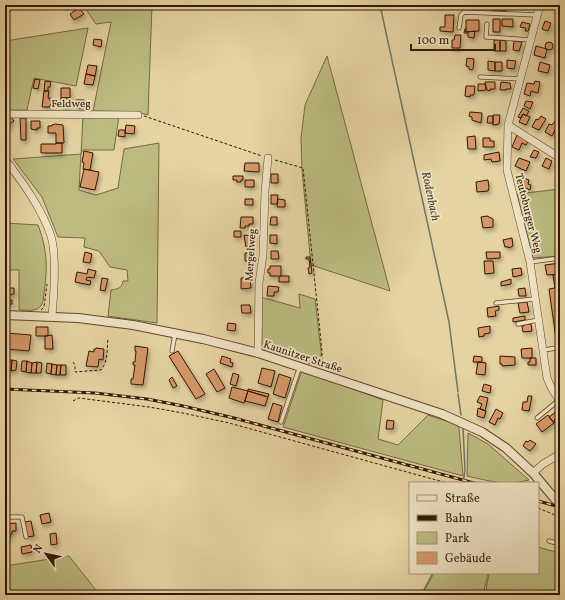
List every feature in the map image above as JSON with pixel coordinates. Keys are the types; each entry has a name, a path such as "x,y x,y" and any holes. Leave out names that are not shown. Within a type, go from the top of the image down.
{"street":[{"name":"Teutoburger Weg","path":"540,6 508,125 507,170 530,262 547,378 560,401"},
{"name":"Feldweg","path":"5,114 138,115"},
{"path":"508,125 560,158"},
{"name":"Mergelweg","path":"258,353 259,283 263,255 265,192 268,158"},
{"path":"5,159 34,199 51,237 54,255 52,316"},
{"name":"Kaunitzer Straße","path":"5,315 84,318 175,332 258,353 442,414 473,427 506,448 533,473 560,505"},
{"path":"533,473 543,464 560,454"}],"lane":[{"path":"521,5 540,6"},
{"path":"459,28 461,15 464,12 537,16"},
{"path":"487,24 486,37 531,40"},
{"path":"480,77 521,79"},
{"path":"530,262 560,258"},
{"path":"496,303 535,298"},
{"path":"518,324 538,320"},
{"path":"172,350 175,332"},
{"path":"543,350 557,348"},
{"path":"282,422 300,366"},
{"path":"537,418 560,401"},
{"path":"5,517 22,517 26,537"},
{"path":"549,541 560,544"}],"path":[{"path":"44,307 48,279"},
{"path":"73,362 75,365 75,372 101,370 106,359 108,338"},
{"path":"73,401 79,398 149,407 229,423 442,482"},
{"path":"539,508 560,517"},
{"path":"402,591 404,595"}],"green space":[{"path":"83,5 152,5 148,115 128,112 93,111 111,22 96,24"},
{"path":"88,28 76,86 34,78 27,110 5,110 5,41"},
{"path":"327,56 390,291 311,265 302,170 301,138 305,105"},
{"path":"83,116 119,116 114,150 83,150 81,154"},
{"path":"159,143 157,323 108,316 111,290 119,288 123,281 128,281 127,270 110,267 99,251 84,247 85,238 58,237 42,197 13,159 81,154 79,190 96,195 118,188 124,149"},
{"path":"560,189 560,256 533,258 517,194"},
{"path":"5,223 38,225 42,235 46,272 43,301 42,305 37,309 19,310 19,270 5,270"},
{"path":"299,294 315,299 321,351 321,367 262,348 261,297 300,308"},
{"path":"302,370 383,400 378,439 398,445 428,415 455,424 459,428 463,476 283,427"},
{"path":"468,433 488,444 529,480 521,482 498,482 467,476"},
{"path":"539,547 560,553 560,595 485,595 489,574 539,574"},
{"path":"69,556 100,595 5,595 5,566"},
{"path":"433,574 488,574 483,595 422,595"}],"building":[{"path":"493,6 507,6 506,11 493,11"},
{"path":"79,8 84,14 74,20 70,14"},
{"path":"445,15 454,15 453,32 440,31 440,27 445,27"},
{"path":"493,19 500,19 500,32 493,32"},
{"path":"502,19 513,19 513,27 502,26"},
{"path":"466,20 479,20 479,31 466,32"},
{"path":"545,21 551,23 548,31 542,29"},
{"path":"522,22 530,24 528,31 525,31 526,28 520,27"},
{"path":"465,29 466,32 475,31 474,38 468,37 468,33 464,33"},
{"path":"455,35 461,35 460,48 452,48 452,40 454,40"},
{"path":"94,39 102,40 101,47 93,45"},
{"path":"494,40 500,40 500,51 494,51"},
{"path":"500,40 506,41 506,51 500,51"},
{"path":"514,41 522,42 519,51 513,50"},
{"path":"549,42 552,43 552,49 549,50 546,49 545,46 546,43"},
{"path":"536,46 547,49 545,58 534,55"},
{"path":"467,58 474,59 472,70 466,66"},
{"path":"507,60 516,61 514,69 507,68"},
{"path":"488,61 495,62 495,71 488,70"},
{"path":"495,62 502,62 502,71 495,71"},
{"path":"540,62 550,65 548,73 538,71"},
{"path":"88,65 97,66 95,76 86,74"},
{"path":"86,74 95,76 93,85 84,84"},
{"path":"35,79 40,80 38,89 33,88"},
{"path":"45,81 51,82 50,87 48,87 48,91 44,91"},
{"path":"535,81 540,82 538,93 531,91 530,96 524,94 527,83 534,84"},
{"path":"485,82 495,82 495,89 490,89 490,91 487,90"},
{"path":"501,82 510,83 511,89 500,90"},
{"path":"478,84 485,84 486,90 478,91"},
{"path":"466,86 475,86 474,95 470,95 470,97 465,96"},
{"path":"61,88 70,88 70,98 61,98"},
{"path":"44,91 49,91 48,98 50,98 50,101 53,101 53,105 50,105 50,107 42,107"},
{"path":"61,98 70,98 70,107 61,107"},
{"path":"76,100 84,100 84,108 76,108"},
{"path":"526,101 533,102 530,109 524,106"},
{"path":"523,108 529,111 526,116 523,114 521,118 518,117"},
{"path":"470,112 482,113 481,123 472,120 472,117 469,116"},
{"path":"523,114 530,117 526,125 519,122"},
{"path":"493,115 500,115 499,124 493,125"},
{"path":"488,116 493,116 493,123 487,123"},
{"path":"541,116 546,119 539,130 532,127 536,119 538,120"},
{"path":"11,117 14,121 9,124 9,128 5,129 5,119 7,120"},
{"path":"20,118 26,118 26,140 21,140"},
{"path":"31,121 40,121 40,128 37,128 37,130 31,129"},
{"path":"555,121 558,124 552,136 545,132 549,124 552,125"},
{"path":"55,124 63,125 64,143 56,143 56,133 48,133 48,126"},
{"path":"126,125 135,126 134,134 125,133"},
{"path":"119,130 125,130 125,137 118,136"},
{"path":"517,135 528,141 526,145 522,143 519,150 512,147"},
{"path":"475,136 476,149 468,149 467,137"},
{"path":"483,138 490,138 490,141 494,141 494,147 483,147"},
{"path":"62,143 62,153 41,153 41,144"},
{"path":"534,150 539,152 536,158 530,157"},
{"path":"84,151 93,153 90,170 83,169 84,163 82,162"},
{"path":"499,152 500,161 492,162 491,159 484,160 484,155"},
{"path":"519,158 530,162 526,171 515,166"},
{"path":"546,158 552,161 549,169 542,166"},
{"path":"245,163 259,163 259,172 244,171"},
{"path":"84,169 99,172 95,190 80,187"},
{"path":"271,174 278,174 278,183 271,183"},
{"path":"233,176 243,176 243,180 241,180 241,182 237,182 237,180 233,180"},
{"path":"519,176 529,180 528,184 531,185 530,190 519,185 520,182 517,180"},
{"path":"245,180 254,180 254,187 245,187"},
{"path":"488,180 488,191 477,192 476,182"},
{"path":"271,195 278,195 277,204 271,204"},
{"path":"245,199 253,199 253,205 245,205"},
{"path":"278,199 285,200 285,207 277,207"},
{"path":"487,216 493,219 493,227 483,228 481,217"},
{"path":"241,217 253,217 253,224 245,226 245,228 240,228"},
{"path":"271,217 277,217 277,225 270,225"},
{"path":"234,231 241,231 241,237 234,237"},
{"path":"244,235 253,236 253,242 250,242 250,247 246,247"},
{"path":"270,235 277,235 277,244 270,243"},
{"path":"512,238 513,246 509,248 505,247 503,240"},
{"path":"271,251 278,251 279,259 271,259"},
{"path":"85,252 92,254 90,263 83,262"},
{"path":"486,252 500,252 500,258 487,259"},
{"path":"245,253 252,253 251,261 245,261"},
{"path":"306,257 310,257 312,273 309,274 309,259 306,259"},
{"path":"484,261 493,261 494,273 485,274"},
{"path":"560,263 560,274 547,275 545,265"},
{"path":"270,266 281,266 281,276 270,276 268,269 270,269"},
{"path":"521,268 522,275 513,277 512,269"},
{"path":"88,269 96,271 94,278 87,277 86,280 91,281 90,285 75,282 77,272 87,274"},
{"path":"560,274 560,367 549,289 555,288 553,275"},
{"path":"289,276 289,282 279,282 279,277"},
{"path":"250,277 251,288 241,289 241,278"},
{"path":"102,278 108,279 105,291 100,290"},
{"path":"511,279 511,284 501,286 501,282"},
{"path":"268,286 279,287 278,292 274,292 274,296 267,296"},
{"path":"5,288 14,288 14,294 5,296"},
{"path":"525,288 526,296 519,296 518,289"},
{"path":"5,296 9,296 9,300 12,300 12,304 5,304"},
{"path":"527,302 529,312 520,313 518,303"},
{"path":"241,305 250,305 251,313 242,313"},
{"path":"499,306 499,310 495,311 496,316 488,317 487,308"},
{"path":"525,316 525,320 513,322 513,318"},
{"path":"228,323 236,324 235,331 227,330"},
{"path":"524,324 531,324 532,331 523,332 522,326 524,326"},
{"path":"490,326 490,333 479,337 478,328"},
{"path":"36,327 48,327 48,336 36,336"},
{"path":"5,333 31,335 29,351 5,349"},
{"path":"52,335 53,349 45,349 45,336"},
{"path":"135,346 148,348 143,385 131,384 135,365 133,365 133,362 135,362"},
{"path":"532,348 532,358 522,358 521,349"},
{"path":"94,349 104,349 103,360 99,359 98,367 86,366 89,351 94,352"},
{"path":"178,351 205,394 196,399 169,356"},
{"path":"222,356 231,359 230,362 233,363 232,367 220,363"},
{"path":"474,356 482,357 482,362 473,362"},
{"path":"500,356 515,357 515,365 502,366 502,364 500,364"},
{"path":"530,358 536,358 536,365 528,365"},
{"path":"7,360 12,360 11,371 6,370"},
{"path":"12,360 17,361 16,370 11,371"},
{"path":"22,361 27,361 26,372 21,371"},
{"path":"27,361 32,363 31,373 26,372"},
{"path":"37,362 42,363 41,373 36,373"},
{"path":"37,362 36,373 31,373 32,363"},
{"path":"478,362 486,363 485,375 476,374"},
{"path":"47,363 52,364 51,374 46,373"},
{"path":"52,364 57,365 56,375 51,374"},
{"path":"57,365 61,365 60,375 56,375"},
{"path":"61,365 66,365 66,375 60,375"},
{"path":"262,368 275,371 271,387 258,383"},
{"path":"214,369 225,388 217,392 206,374"},
{"path":"233,373 239,375 236,386 230,384"},
{"path":"279,374 291,378 285,398 273,394"},
{"path":"172,377 177,386 173,388 169,380"},
{"path":"484,384 491,386 490,393 482,391"},
{"path":"232,387 248,391 244,403 229,398"},
{"path":"248,389 269,394 268,397 248,391"},
{"path":"248,391 268,397 265,406 245,401"},
{"path":"480,396 488,398 485,411 480,409 482,404 477,402"},
{"path":"528,396 532,396 529,411 522,410 523,402 527,402"},
{"path":"273,403 282,406 278,422 268,419"},
{"path":"478,408 486,411 484,418 477,416"},
{"path":"496,409 503,413 500,419 498,418 495,425 489,422"},
{"path":"557,411 560,415 554,420 554,423 549,417"},
{"path":"548,415 554,423 542,432 536,424"},
{"path":"387,420 394,421 393,429 386,429"},
{"path":"530,440 536,444 530,451 523,446 526,441 528,442"},
{"path":"49,513 51,522 42,524 40,515"},
{"path":"31,521 34,536 27,537 24,522"},
{"path":"16,523 16,531 12,531 10,538 5,539 5,524"},
{"path":"56,533 57,544 51,545 50,534"},
{"path":"31,545 32,552 22,554 21,547"}],"waterway":[{"name":"Rodenbach","path":"380,5 449,322 458,392"},
{"name":"Rodenbach","path":"458,394 461,415"},
{"name":"Rodenbach","path":"463,427 465,470 463,482"},
{"name":"Rodenbach","path":"421,595 432,574"}],"railway":[{"path":"5,389 95,393 147,399 183,406 234,418 470,482"},
{"path":"539,501 560,507"}]}
